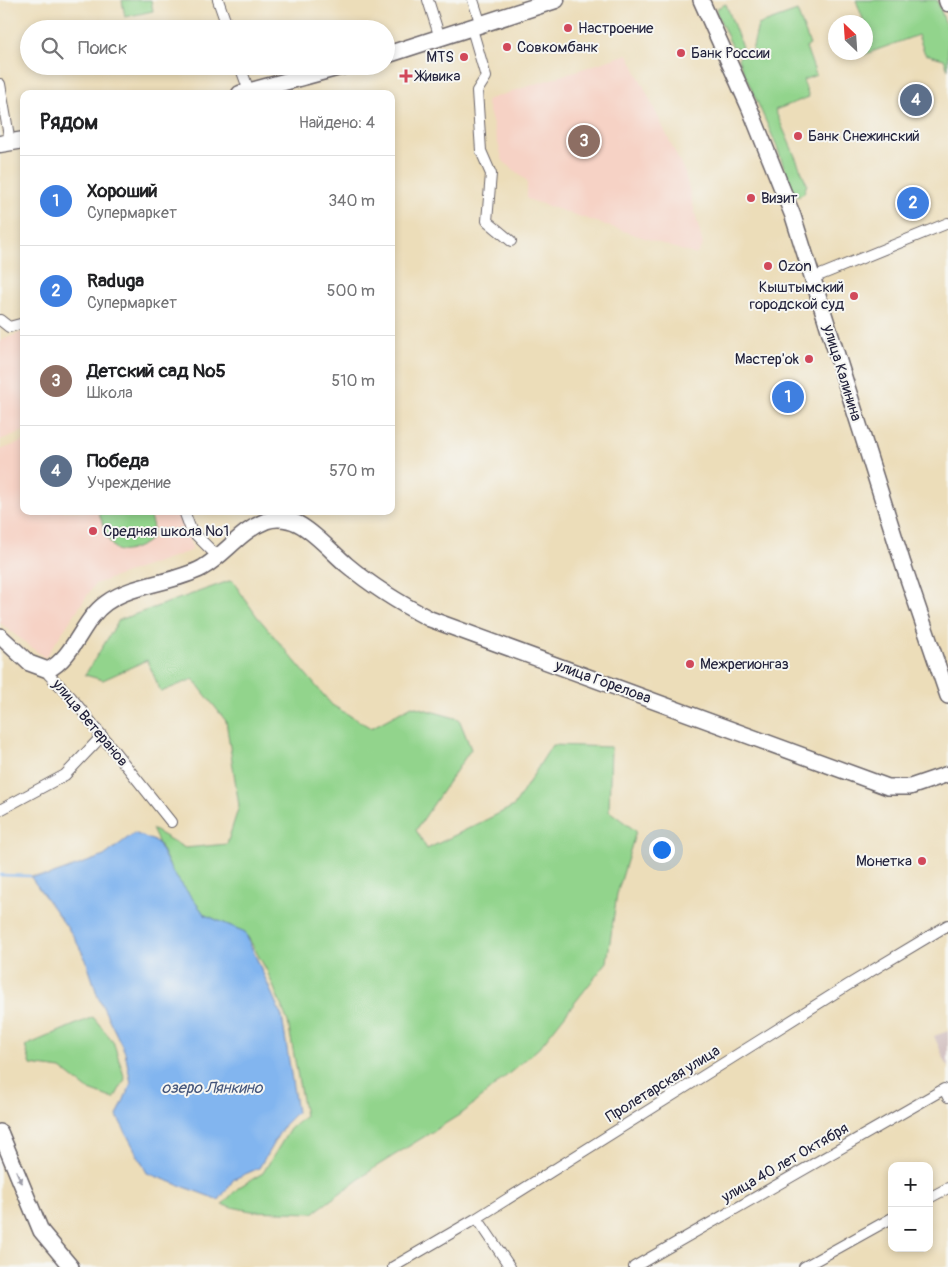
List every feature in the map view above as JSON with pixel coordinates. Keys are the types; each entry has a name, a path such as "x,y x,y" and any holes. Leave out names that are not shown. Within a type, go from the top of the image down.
{"main road":[{"path":"395,52 556,0"},
{"path":"253,90 309,75"}],"street":[{"path":"218,0 225,20"},
{"path":"428,0 440,38"},
{"path":"473,0 486,77 477,91 481,151 491,174 488,221 511,241"},
{"name":"улица Калинина","path":"701,0 772,160 793,216 903,564 948,696"},
{"path":"242,75 245,90"},
{"path":"0,84 11,142"},
{"path":"812,278 948,223"},
{"path":"0,320 9,327 20,324"},
{"path":"48,670 61,660 97,610 108,601 122,594 189,574 204,567 217,556 191,530 185,515"},
{"name":"улица Горелова","path":"217,556 251,528 280,518 301,525 349,567 404,605 430,619 888,787 910,787 948,774"},
{"name":"улица Ветеранов","path":"0,636 29,664 48,670 49,675 71,697 171,822"},
{"path":"0,810 65,776 102,736"},
{"name":"Пролетарская улица","path":"393,1267 477,1218 848,985 948,925"},
{"name":"улица 40 лет Октября","path":"634,1267 944,1090 948,1097"},
{"path":"0,1132 41,1231 72,1267"},
{"path":"933,1196 948,1188"},
{"path":"477,1218 510,1267"},
{"path":"804,1267 888,1220"}],"shaded area":[{"path":"628,54 685,173 703,245 696,255 527,199 527,181 503,161 486,100"},
{"path":"20,333 20,432 0,440 0,341"},
{"name":"Средняя школа №1","path":"20,442 20,515 180,515 193,550 95,584 45,658 0,623 0,450"},
{"path":"948,1031 948,1068 934,1036"}],"green space":[{"path":"122,0 151,0 153,11 125,17"},
{"path":"856,0 937,0 948,30 948,70 944,59 925,54 918,35 873,51 873,15 861,15"},
{"path":"726,4 742,47 739,49 732,46 717,14 717,8"},
{"path":"797,11 810,45 806,47 816,75 803,80 809,97 775,110 807,184 804,193 798,196 792,190 776,144 738,59 740,56 752,51 758,25"},
{"path":"99,515 149,515 153,534 143,545 120,551 114,547 108,538"},
{"path":"232,580 256,615 332,705 371,728 412,706 459,719 471,749 416,830 427,849 514,806 552,745 611,747 609,811 636,831 617,894 607,962 539,1048 464,1112 377,1166 313,1213 251,1211 222,1205 239,1187 263,1173 290,1129 305,1116 288,1022 267,971 245,932 205,915 173,873 152,829 185,848 227,844 239,806 226,721 193,679 161,692 147,660 103,680 85,675 119,620"},
{"path":"93,1017 113,1041 125,1079 114,1099 87,1089 61,1069 31,1065 25,1046"}],"water":[{"name":"озеро Лянкино","path":"134,833 157,842 173,873 205,915 245,932 282,1017 297,1112 284,1125 259,1168 234,1179 219,1200 147,1173 117,1116 131,1083 125,1052 98,997 86,960 74,937 30,876 48,876 104,856"}],"waterway":[{"path":"0,875 30,876"}],"place":[{"name":"Настроение","path":"568,28"},
{"name":"Совкомбанк","path":"507,47"},
{"name":"Банк России","path":"681,53"},
{"name":"MTS","path":"464,57"},
{"name":"Живика","path":"406,76"},
{"name":"Победа","path":"916,100"},
{"name":"Банк Снежинский","path":"798,136"},
{"name":"Детский сад №5","path":"584,141"},
{"name":"Визит","path":"751,198"},
{"name":"Raduga","path":"913,203"},
{"name":"Ozon","path":"768,266"},
{"name":"Кыштымский городской суд","path":"854,296"},
{"name":"Мастер'ok","path":"809,359"},
{"name":"Хороший","path":"788,397"},
{"name":"Средняя школа №1","path":"93,531"},
{"name":"Межрегионгаз","path":"690,664"},
{"name":"Монетка","path":"922,861"}]}
